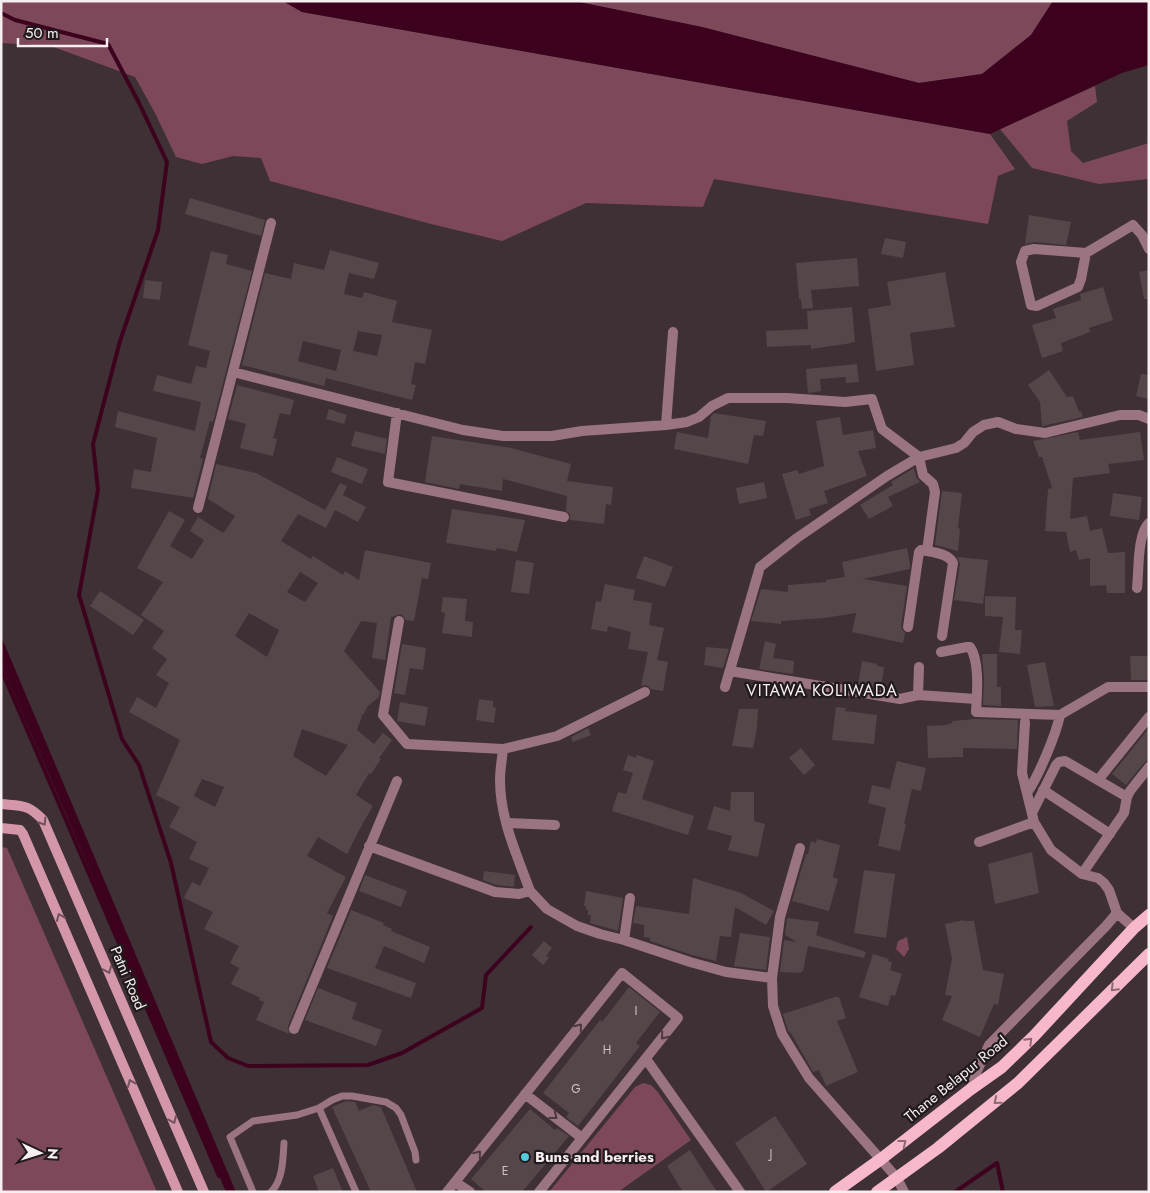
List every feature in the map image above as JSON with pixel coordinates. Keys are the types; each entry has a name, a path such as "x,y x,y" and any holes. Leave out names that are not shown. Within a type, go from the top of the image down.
{"main road":[{"name":"Patni Road","path":"1,804 33,809 43,820 204,1192"},
{"path":"1,828 17,830 23,834 178,1192"},
{"name":"Thane Belapur Road","path":"835,1192 882,1159 1002,1067 1134,928 1149,915"},
{"path":"877,1192 938,1148 1018,1083 1149,954"}],"street":[{"path":"198,508 271,223"},
{"path":"1086,253 1078,287 1037,306 1031,305 1022,262 1025,251 1034,249 1086,253 1133,225 1142,235 1149,249"},
{"path":"666,425 673,332"},
{"path":"233,372 463,430 503,436 543,436 687,422 728,398 787,398 844,402 872,399 882,429 920,457 923,475 935,487 927,551"},
{"path":"397,413 388,482 564,517"},
{"path":"726,687 760,567 797,538 886,476 920,457 956,448 964,443 973,432 984,425 998,422 1016,428 1045,433 1120,415 1130,414 1149,419"},
{"path":"1137,588 1143,530 1149,523"},
{"path":"908,627 917,556 921,550 946,556 953,563 942,636"},
{"path":"399,622 383,715 407,744 503,749 557,736 644,692"},
{"path":"941,652 970,647 975,662 976,712 1060,715 1108,687 1149,687"},
{"path":"918,695 920,666"},
{"path":"730,671 900,699 918,695 976,699"},
{"path":"1027,794 1058,726 1060,715"},
{"path":"1098,780 1149,717"},
{"path":"1024,722 1022,773 1033,818 1051,850 1082,874 1098,878 1104,883 1109,890 1117,914 1134,928"},
{"path":"503,749 500,780 506,823 530,891 547,909 578,926 690,962 726,972 772,978"},
{"path":"978,842 1033,818 1043,790 1059,762 1068,762 1127,798"},
{"path":"1082,874 1124,813 1127,798 1149,767"},
{"path":"294,1029 396,781"},
{"path":"1043,790 1110,834"},
{"path":"506,823 555,824"},
{"path":"369,846 495,892 519,894 530,891"},
{"path":"800,848 780,917 772,978 773,1006 782,1034 809,1078 882,1159 897,1178 904,1192"},
{"path":"624,940 630,898"},
{"path":"971,1089 989,1045 1117,914"},
{"path":"447,1192 622,973 678,1018 539,1192"},
{"path":"646,1059 740,1192"},
{"path":"525,1094 582,1138"},
{"path":"455,1182 470,1192"}],"lane":[{"path":"253,1192 230,1137 253,1120 297,1114 319,1108 342,1096 386,1102 396,1108 401,1114 415,1152 416,1160"},
{"path":"319,1108 356,1192"},
{"path":"271,1192 282,1168 284,1143"}],"shaded area":[{"path":"1,1 283,1 302,12 990,134 1015,169 998,176 988,224 714,179 703,207 586,203 502,241 270,181 261,158 233,156 202,164 176,157 135,77 51,46 1,43"},
{"path":"283,1 574,1 702,27 919,83 982,74 1031,35 1053,1 1149,1 1149,65 1122,73 990,134 302,12"},
{"path":"574,1 1053,1 1031,35 982,74 919,83 702,27"},
{"path":"1095,86 1097,102 1067,121 1071,151 1083,163 1149,143 1149,179 1099,184 1032,168 1000,129"},
{"path":"1,636 236,1192 226,1192 1,664"},
{"path":"1,847 7,848 157,1192 1,1192"},
{"path":"907,937 909,949 904,957 896,949 898,941"},
{"path":"643,1083 651,1085 657,1091 691,1140 618,1192 549,1192 635,1087"}],"building":[{"path":"190,198 265,220 261,236 185,214"},
{"path":"1029,215 1071,222 1066,245 1035,242 1025,244"},
{"path":"885,238 906,242 903,258 881,254"},
{"path":"330,250 379,263 374,279 349,273 344,294 362,298 364,292 397,301 392,322 432,330 425,364 415,362 411,384 416,385 412,400 326,378 324,386 242,365 265,273 291,279 294,263 324,270","holes":["358,331 382,335 377,356 353,351","303,341 341,350 336,371 298,361"]},
{"path":"211,251 228,255 226,264 252,271 213,422 210,421 200,458 203,459 193,498 131,488 134,469 151,472 157,438 115,427 118,411 195,431 201,402 153,391 157,375 191,384 196,366 206,368 210,351 188,345"},
{"path":"857,258 859,286 811,290 813,308 802,309 801,299 799,299 796,263"},
{"path":"1149,270 1149,299 1144,299 1139,272"},
{"path":"945,272 955,327 910,333 914,365 876,371 868,309 891,305 887,282"},
{"path":"145,280 162,282 160,300 143,298"},
{"path":"1103,287 1113,320 1089,328 1090,332 1061,343 1063,351 1042,358 1032,325 1056,318 1053,309 1081,300 1080,294"},
{"path":"852,307 855,342 811,349 811,345 767,347 766,331 808,329 807,311"},
{"path":"857,364 859,382 846,383 846,377 820,379 821,391 808,393 806,369"},
{"path":"1049,370 1067,397 1073,396 1083,417 1042,426 1040,402 1028,385"},
{"path":"1141,374 1149,375 1149,399 1136,396"},
{"path":"237,385 294,400 290,415 280,413 273,438 277,439 273,456 240,448 246,424 228,419"},
{"path":"329,409 347,415 344,424 326,419"},
{"path":"714,413 766,421 763,436 754,435 748,464 674,449 677,432 708,438 711,416"},
{"path":"840,417 843,435 873,430 876,448 858,451 867,476 824,491 828,503 809,509 811,515 796,520 782,474 797,470 799,474 824,466 816,421"},
{"path":"355,431 387,439 385,454 351,446"},
{"path":"1078,432 1080,440 1140,432 1144,460 1108,464 1110,473 1073,478 1070,519 1087,516 1090,531 1102,528 1108,553 1125,552 1125,593 1107,593 1106,585 1090,586 1090,558 1079,560 1076,550 1070,552 1066,532 1045,531 1048,489 1052,488 1042,457 1039,457 1033,441"},
{"path":"432,436 511,448 571,464 567,481 613,487 611,505 606,504 604,524 570,520 570,514 566,511 567,496 503,479 502,491 460,484 459,489 425,482"},
{"path":"337,457 368,469 362,484 331,472"},
{"path":"216,464 256,473 325,510 340,483 347,486 343,495 366,507 358,522 335,510 326,528 298,514 281,541 311,559 313,556 343,575 345,571 359,580 365,550 431,563 428,579 422,578 414,621 406,620 401,614 391,617 385,660 372,658 377,623 361,621 344,651 380,692 379,697 368,706 363,715 360,715 362,716 357,730 374,744 383,733 392,740 356,795 373,806 347,854 318,837 307,856 346,877 327,913 333,916 288,1026 289,1034 256,1020 264,1002 259,1000 260,998 231,984 239,968 230,963 239,946 204,929 213,912 184,898 192,882 200,886 209,868 189,859 197,842 169,827 180,807 156,795 180,740 129,712 137,697 156,708 169,683 156,675 167,659 152,648 164,631 141,615 163,582 137,568 169,511 185,520 170,546 192,559 204,540 190,531 198,517 223,533 235,516 208,499","holes":["300,572 318,583 305,602 287,592","249,613 279,630 267,657 235,636","302,729 348,745 326,776 293,756","202,779 224,787 215,807 194,796"]},
{"path":"914,468 916,477 920,482 888,497 893,506 869,519 860,505 893,485 891,482"},
{"path":"764,482 767,498 739,504 736,488"},
{"path":"942,491 962,493 958,528 960,529 958,551 935,545"},
{"path":"1113,493 1142,497 1139,520 1110,516"},
{"path":"452,509 525,520 517,552 497,548 496,551 446,543"},
{"path":"907,548 910,569 863,579 907,586 901,626 905,633 903,643 852,632 856,613 824,618 781,621 781,624 751,621 761,589 788,592 788,585 826,582 826,580 845,577 842,562"},
{"path":"644,556 673,567 665,587 636,578"},
{"path":"957,557 988,560 983,604 954,600 960,564"},
{"path":"516,560 534,563 529,594 511,592"},
{"path":"605,584 635,590 633,600 652,603 649,625 664,628 657,660 668,662 663,691 651,689 646,685 641,686 648,652 628,649 631,632 608,626 607,632 591,629 596,601 601,602"},
{"path":"100,591 144,620 133,635 90,606"},
{"path":"985,596 1016,597 1015,630 1022,630 1020,654 999,652 1003,617 985,616"},
{"path":"443,597 467,599 465,621 473,622 472,637 442,633 445,613 441,612"},
{"path":"765,641 776,644 773,658 794,661 793,674 759,669"},
{"path":"402,644 426,648 423,670 410,668 405,695 394,693"},
{"path":"706,647 729,649 723,668 704,665"},
{"path":"982,654 997,654 997,687 1001,687 1001,706 983,705 984,678"},
{"path":"1130,656 1149,656 1149,680 1131,680"},
{"path":"862,661 884,667 881,689 858,685"},
{"path":"1045,662 1054,706 1035,707 1027,665"},
{"path":"479,699 493,701 493,707 496,708 494,723 476,720"},
{"path":"400,702 428,707 425,726 397,721"},
{"path":"836,707 846,708 845,711 877,715 874,744 832,740"},
{"path":"739,709 758,709 753,748 732,746"},
{"path":"975,719 1018,720 1017,749 963,748 963,757 928,758 927,726 946,725 952,723 952,721"},
{"path":"588,728 591,735 573,742 571,737"},
{"path":"1149,728 1149,759 1126,785 1112,774"},
{"path":"801,748 815,765 804,775 789,758"},
{"path":"628,755 636,758 637,755 654,761 642,799 694,816 688,835 612,811 618,792 626,794 633,773 623,770"},
{"path":"897,761 926,768 921,791 912,789 900,851 878,846 886,808 868,803 872,785 890,789"},
{"path":"731,792 754,792 754,821 765,824 758,857 728,850 732,836 707,829 714,806 730,811"},
{"path":"817,839 840,845 833,877 838,879 829,911 792,901 811,841 816,843"},
{"path":"1032,852 1039,893 995,904 988,864"},
{"path":"864,870 895,874 886,938 854,933"},
{"path":"484,871 515,875 514,887 496,885 483,880"},
{"path":"365,875 407,891 401,907 359,891"},
{"path":"693,878 741,893 774,911 766,925 735,907 731,937 720,936 716,961 650,941 650,938 644,937 644,925 633,923 636,906 689,914"},
{"path":"586,891 623,898 618,931 590,923 591,915 588,915 588,910 584,906"},
{"path":"351,910 384,923 383,925 392,929 391,931 430,947 424,963 384,946 375,968 416,983 411,998 327,968"},
{"path":"787,918 819,922 816,935 866,952 864,958 808,946 803,971 800,973 780,972 784,940 797,942 785,935"},
{"path":"964,920 974,921 983,970 1004,974 998,1005 994,1004 980,1037 942,1020 952,996 945,995 952,959 945,924"},
{"path":"740,933 770,937 766,970 734,966"},
{"path":"544,941 552,948 546,956 549,958 543,965 532,955"},
{"path":"873,954 889,959 888,961 892,963 890,970 902,974 895,996 891,995 888,1006 859,997"},
{"path":"629,987 660,1012 636,1043 640,1046 578,1126 566,1117 569,1113 543,1093 600,1020 602,1022"},
{"path":"318,988 357,1003 352,1019 382,1030 376,1046 305,1020"},
{"path":"839,997 846,1018 837,1021 858,1072 826,1086 819,1070 813,1072 791,1033 788,1031 783,1014"},
{"path":"346,1101 355,1102 359,1111 373,1105 381,1107 417,1192 371,1192 332,1107"},
{"path":"530,1109 555,1130 557,1128 569,1136 522,1192 486,1192 471,1179"},
{"path":"775,1116 807,1164 766,1192 735,1143"},
{"path":"690,1150 717,1192 683,1192 667,1166"},
{"path":"333,1168 343,1192 319,1192 313,1176"}],"waterway":[{"path":"1,13 15,20 108,44 167,162 158,230 120,341 93,444 98,490 79,595 122,739 139,765 171,863 211,1042 228,1058 248,1066 368,1065 402,1053 482,1008 486,975 531,927"},
{"path":"1,669 219,1176"},
{"path":"955,1192 997,1163 1003,1192"}],"place":[{"name":"Buns and berries","path":"525,1157"}],"district":[{"name":"VITAWA KOLIWADA","path":"822,690"}]}
